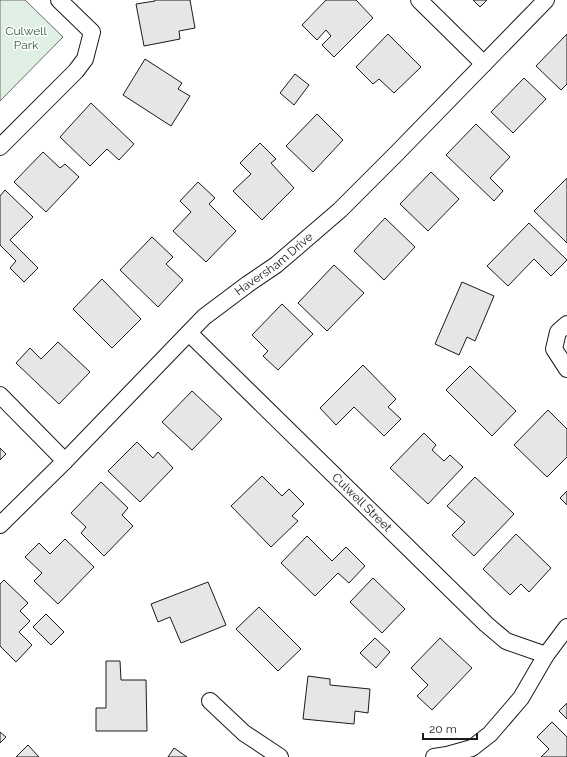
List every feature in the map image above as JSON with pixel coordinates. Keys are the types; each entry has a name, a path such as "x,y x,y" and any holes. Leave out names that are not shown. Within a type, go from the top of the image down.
{"street":[{"path":"0,147 76,71 85,59 92,32 59,0"},
{"path":"419,0 484,64"},
{"name":"Haversham Drive","path":"0,525 65,461 204,317 276,265 340,210 546,0"},
{"path":"567,324 558,332 554,349 567,369"},
{"name":"Culwell Street","path":"189,333 486,624 506,641 546,655"},
{"path":"0,396 65,461"},
{"path":"434,757 472,748 490,734 522,698 546,655 567,627"},
{"path":"210,701 244,733 280,757"}],"green space":[{"name":"Culwell Park","path":"0,0 25,0 63,37 0,101"}],"building":[{"path":"155,0 190,0 195,28 179,31 180,39 144,46 136,4"},
{"path":"326,0 356,0 373,18 334,57 322,45 331,36 326,30 317,40 302,25"},
{"path":"473,0 487,0 480,7"},
{"path":"388,34 421,67 394,93 379,79 373,84 356,67"},
{"path":"567,34 567,84 561,90 536,66"},
{"path":"145,59 182,83 178,89 190,96 171,126 123,95"},
{"path":"295,74 309,85 294,105 280,93"},
{"path":"524,78 546,99 513,133 491,112"},
{"path":"91,103 134,144 119,160 107,149 90,166 60,137"},
{"path":"317,114 343,140 313,172 286,146"},
{"path":"476,124 510,157 490,178 503,191 494,201 446,155"},
{"path":"260,143 276,159 271,163 294,188 262,220 233,191 251,174 240,163"},
{"path":"43,152 60,168 65,164 79,177 46,212 14,182"},
{"path":"431,172 459,199 428,231 400,204"},
{"path":"567,178 567,243 534,211"},
{"path":"198,182 215,198 209,204 236,231 206,262 173,231 191,212 180,201"},
{"path":"5,190 33,217 10,240 38,268 24,282 10,268 16,261 0,245 0,196"},
{"path":"385,218 415,247 384,280 354,251"},
{"path":"529,223 567,260 551,276 534,259 508,286 487,266"},
{"path":"152,237 173,257 166,264 183,280 158,307 120,270"},
{"path":"334,265 364,293 327,331 298,303"},
{"path":"102,279 141,319 112,348 73,309"},
{"path":"462,282 494,296 475,341 467,337 459,355 435,344"},
{"path":"282,304 313,334 278,370 263,356 268,351 252,335"},
{"path":"58,342 90,372 59,404 16,363 30,348 41,359"},
{"path":"363,365 396,399 388,407 401,419 384,436 354,407 336,425 320,408"},
{"path":"470,366 516,411 492,436 446,390"},
{"path":"192,391 222,419 192,450 162,422"},
{"path":"548,410 567,429 567,457 547,477 514,445"},
{"path":"424,433 436,445 432,450 444,461 450,455 463,467 428,504 390,468"},
{"path":"137,442 153,458 158,452 173,468 140,502 108,471"},
{"path":"0,448 6,454 0,460"},
{"path":"262,476 282,496 289,489 304,504 292,516 298,521 271,547 231,506"},
{"path":"475,477 514,514 474,556 452,535 465,522 447,506"},
{"path":"101,482 128,508 122,515 133,526 104,556 81,533 86,527 71,513"},
{"path":"567,491 567,505 560,498"},
{"path":"516,534 551,568 529,592 521,584 510,595 483,569"},
{"path":"307,536 332,561 346,547 365,566 349,583 338,573 315,596 281,563"},
{"path":"65,539 94,567 58,604 34,581 42,573 25,557 39,543 50,554"},
{"path":"373,578 405,609 382,633 350,602"},
{"path":"4,580 28,603 20,611 30,621 19,632 32,645 16,662 0,646 0,584"},
{"path":"208,582 226,625 181,643 170,617 158,622 151,604"},
{"path":"259,607 301,649 278,671 236,629"},
{"path":"46,614 64,632 51,645 33,627"},
{"path":"375,638 390,652 376,668 360,653"},
{"path":"440,638 472,668 432,710 417,696 428,685 411,668"},
{"path":"106,661 120,661 121,680 146,680 147,731 96,731 96,708 106,708"},
{"path":"308,676 330,679 330,685 370,689 368,713 355,711 354,724 303,719"},
{"path":"567,703 567,719 559,711"},
{"path":"552,722 567,737 567,757 541,757 549,749 537,737"},
{"path":"0,732 6,737 0,743"},
{"path":"28,745 39,757 16,757"},
{"path":"174,748 187,757 168,757"}]}
